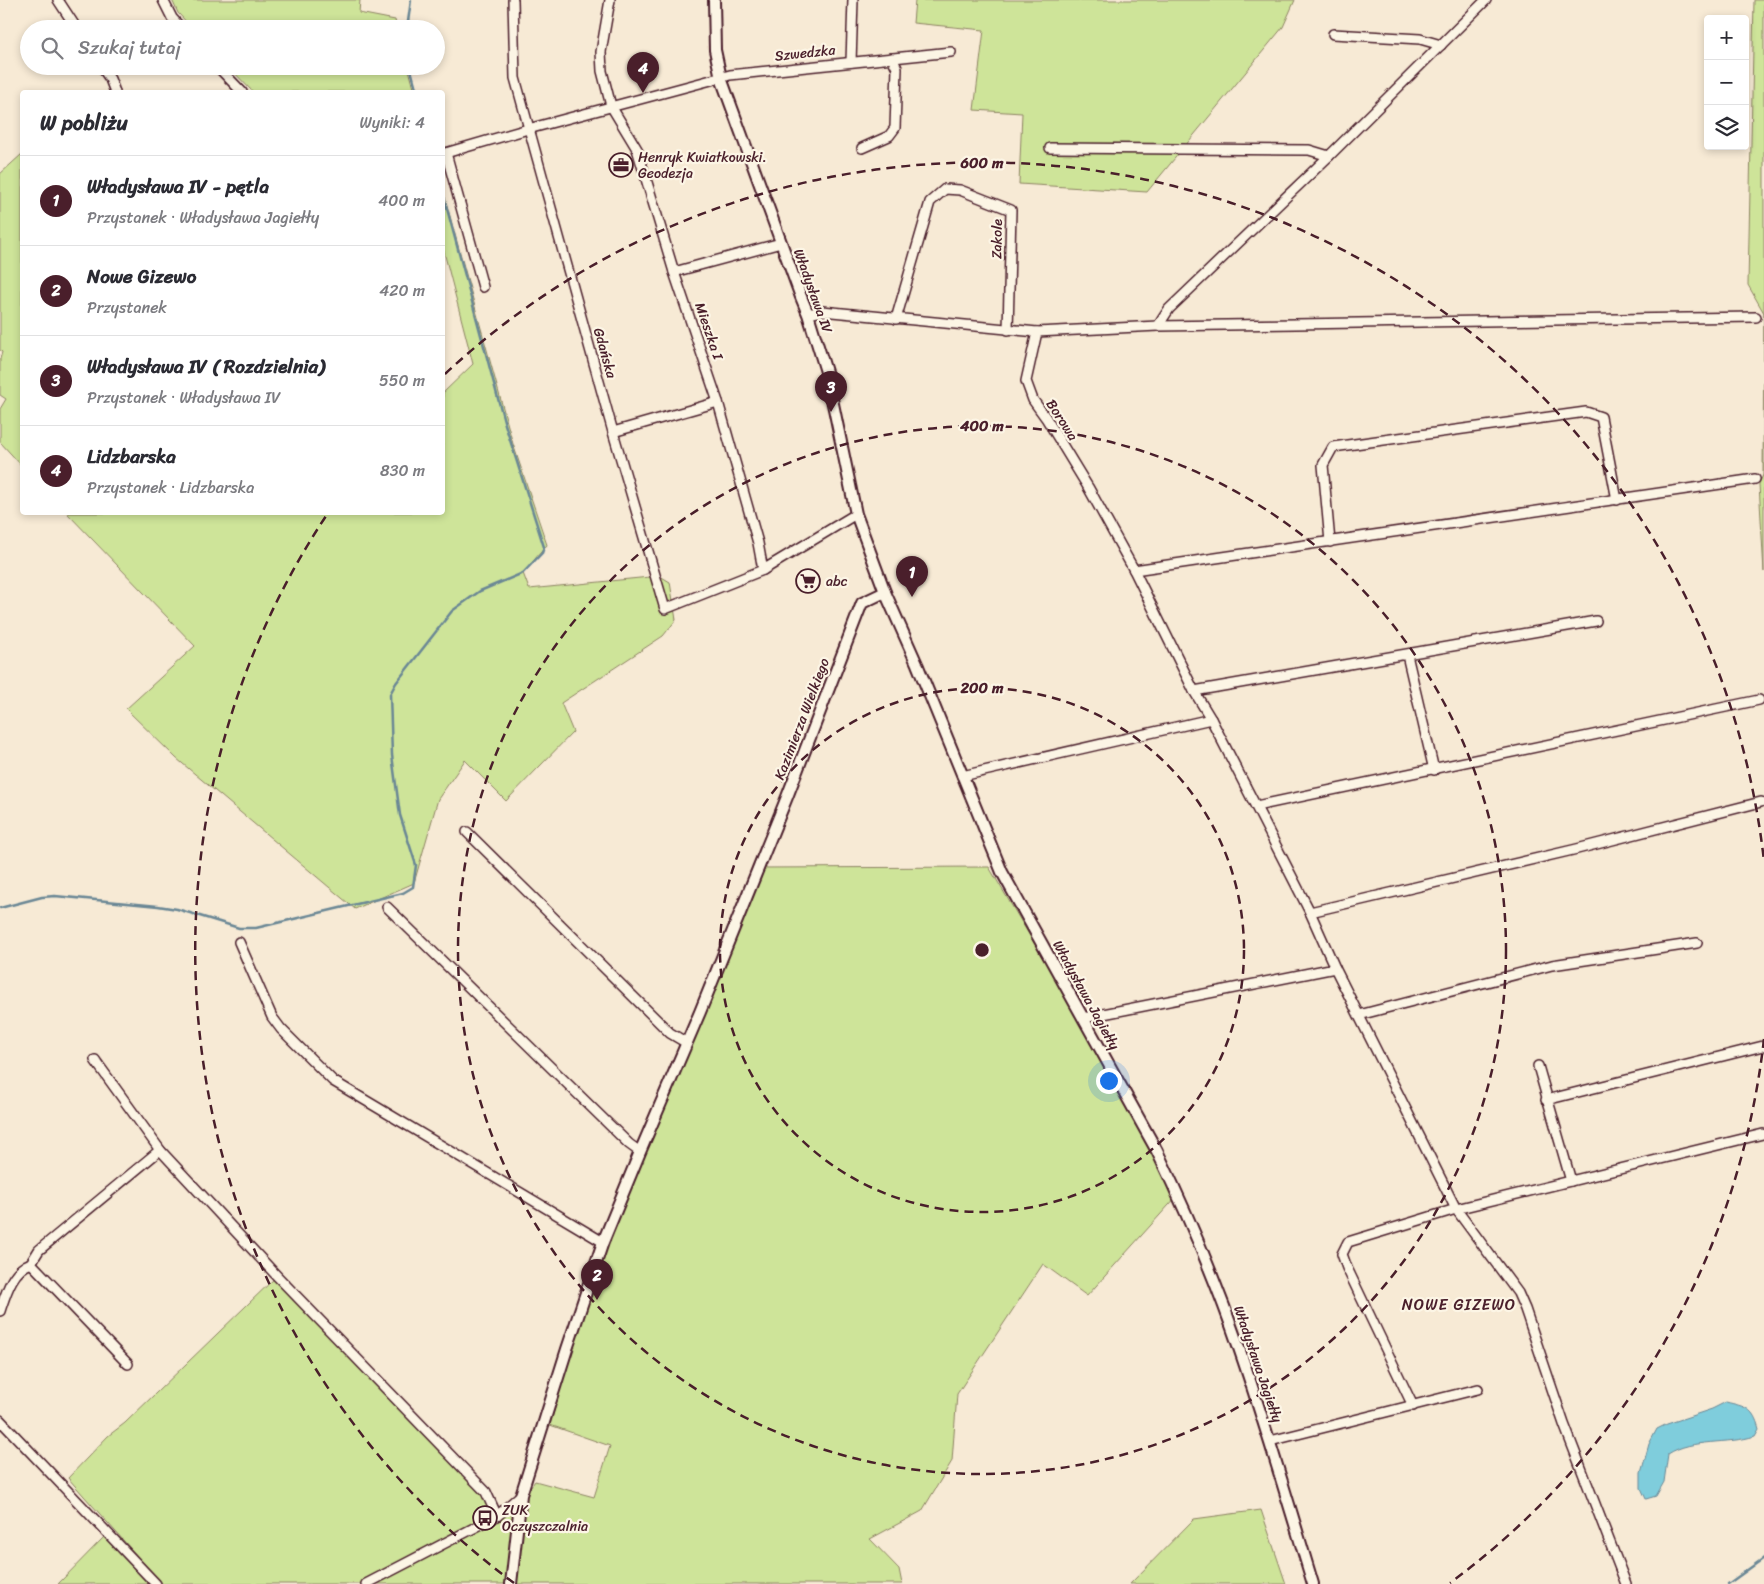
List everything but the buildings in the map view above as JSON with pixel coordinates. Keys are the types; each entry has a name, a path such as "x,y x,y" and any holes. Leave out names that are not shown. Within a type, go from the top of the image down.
{"street":[{"path":"58,0 71,20"},
{"path":"163,0 174,20"},
{"name":"Gdańska","path":"513,0 515,78 613,432 665,609 763,570"},
{"name":"Mieszka I","path":"610,0 601,52 602,71 612,106 637,150 674,272 718,402 758,543 763,570"},
{"name":"Władysława IV","path":"714,0 715,50 721,78 800,297 808,314 827,375 856,514 885,592"},
{"path":"851,62 854,0"},
{"path":"1158,326 1170,309 1329,156 1486,0"},
{"path":"1333,34 1420,39 1441,45"},
{"name":"Szwedzka","path":"445,153 730,75 951,52"},
{"path":"862,148 889,136 895,128 897,68 892,58"},
{"path":"107,75 114,90"},
{"path":"226,75 240,90"},
{"path":"1050,148 1309,150 1329,156"},
{"path":"445,156 483,287"},
{"name":"Zakole","path":"896,319 930,202 945,189 960,190 1011,210 1008,330"},
{"path":"674,272 781,243"},
{"path":"808,314 822,311 1037,332 1158,326 1756,317"},
{"name":"Borowa","path":"1037,332 1026,381 1033,400 1088,487 1134,570 1194,691 1211,719 1310,912 1335,968 1456,1209 1518,1293 1526,1310 1564,1424 1626,1584"},
{"path":"613,432 718,402"},
{"path":"1330,542 1323,465 1332,447 1369,441 1586,412 1602,417 1617,500"},
{"path":"1134,570 1754,479"},
{"path":"763,570 856,514"},
{"name":"Władysława Jagiełły","path":"885,592 1002,872 1157,1151 1178,1195 1238,1346 1270,1441 1313,1584"},
{"name":"Kazimierza Wielkiego","path":"511,1584 521,1495 603,1242 758,868 862,603 885,592"},
{"path":"1194,691 1596,621"},
{"path":"1407,655 1434,770"},
{"path":"1256,806 1759,700"},
{"path":"962,776 1211,719"},
{"path":"1310,912 1568,851 1761,802"},
{"path":"467,832 670,1033 686,1043"},
{"path":"387,907 622,1137 640,1152"},
{"path":"239,942 272,1017 281,1030 334,1081 603,1242"},
{"path":"1359,1015 1552,965 1697,943"},
{"path":"1083,1018 1335,968"},
{"path":"1546,1100 1763,1046"},
{"path":"95,1060 160,1150 277,1276 486,1492 498,1516"},
{"path":"1538,1066 1546,1100 1571,1182"},
{"path":"1413,1406 1342,1254 1348,1242 1456,1209 1763,1134"},
{"path":"0,1311 10,1283 25,1266 31,1263 39,1250 160,1150"},
{"path":"31,1263 128,1364"},
{"path":"1270,1441 1478,1389"},
{"path":"0,1420 156,1584"},
{"path":"366,1584 498,1516 521,1495"}],"green space":[{"path":"172,0 360,0 359,13 395,20 185,20 178,13"},
{"path":"915,0 1295,0 1283,27 1147,192 1019,184 1022,113 974,110 984,30 913,23"},
{"path":"1754,0 1764,0 1764,313 1748,285"},
{"path":"237,75 410,75 414,90 251,90"},
{"path":"20,156 20,464 0,442 0,409 6,399 0,395 0,359 2,352 0,350 0,174"},
{"path":"445,198 513,444 547,545 523,573 529,589 660,576 670,582 676,620 663,636 561,703 573,732 506,801 465,760 438,799 414,883 355,909 176,758 126,709 195,646 69,515 445,515 445,391 473,364 445,256"},
{"path":"1764,313 1764,572 1759,484 1763,475"},
{"path":"989,867 1157,1151 1178,1195 1087,1296 1043,1264 957,1394 952,1461 922,1511 870,1539 899,1569 902,1584 162,1584 68,1478 108,1436 125,1423 277,1276 499,1512 518,1505 535,1481 594,1497 610,1446 550,1425 603,1242 758,868"},
{"path":"1261,1510 1286,1584 1130,1584 1194,1519"},
{"path":"105,1536 151,1584 58,1584"}],"water":[{"path":"1726,1402 1744,1407 1751,1412 1759,1429 1755,1436 1688,1446 1668,1454 1664,1482 1656,1496 1646,1499 1641,1488 1641,1473 1649,1444 1657,1429"}],"waterway":[{"path":"408,20 411,0"},
{"path":"412,75 416,90"},
{"path":"0,908 42,897 55,896 177,909 239,928 256,928 403,893 413,887 416,865 400,815 392,755 390,694 396,683 452,611 480,591 523,573 542,553 544,547 504,421 445,201"},
{"path":"1728,1584 1764,1558"}],"place":[{"name":"Lidzbarska","path":"643,93"},
{"name":"Henryk Kwiatkowski. Geodezja","path":"621,165"},
{"name":"Władysława IV ( Rozdzielnia)","path":"831,412"},
{"name":"abc","path":"808,581"},
{"name":"Władysława IV - pętla","path":"912,597"},
{"name":"Nowe Gizewo","path":"597,1300"},
{"name":"ZUK Oczyszczalnia","path":"485,1518"}],"district":[{"name":"NOWE GIZEWO","path":"1459,1304"}]}
